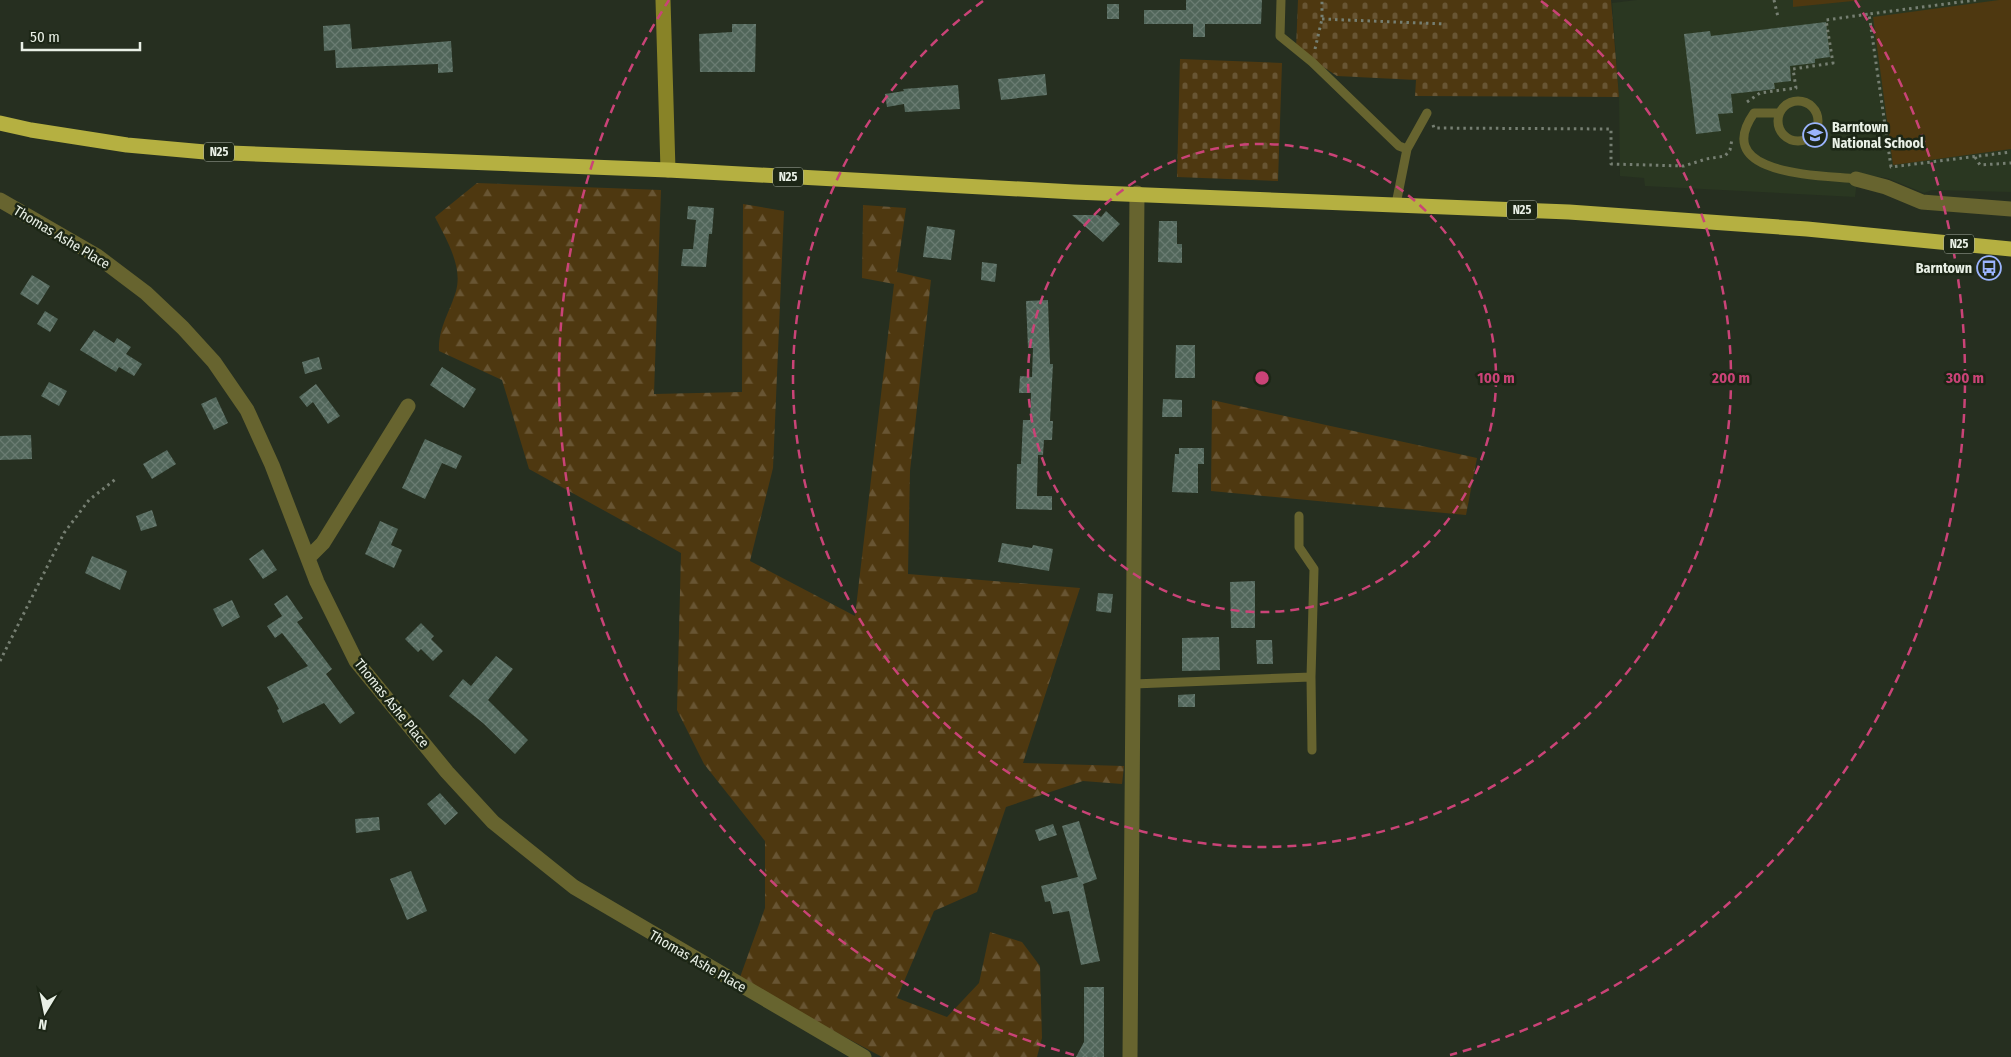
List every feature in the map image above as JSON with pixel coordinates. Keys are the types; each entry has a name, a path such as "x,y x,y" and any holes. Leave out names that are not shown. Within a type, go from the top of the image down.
{"highway":[{"name":"N25","path":"0,123 31,130 127,144 205,152 668,170 1568,212 1807,229 2011,249"}],"street":[{"path":"663,0 668,170"},
{"path":"1856,179 1886,187 1922,202 2011,209"},
{"path":"1130,1057 1137,193"},
{"name":"Thomas Ashe Place","path":"0,200 97,256 146,294 183,328 214,362 247,410 272,465 308,558 356,661 447,772 493,822 574,887 864,1057"},
{"path":"308,558 323,543 408,406"}],"lane":[{"path":"1280,0 1280,36 1312,62 1399,146 1407,149"},
{"path":"1792,101 1805,102 1815,110 1818,123 1816,130 1806,139 1793,140 1786,138 1778,127 1779,113 1786,104 1792,101"},
{"path":"1779,113 1754,112 1747,123 1744,141 1751,156 1762,165 1783,170 1856,179"},
{"path":"1396,204 1407,149 1427,113"},
{"path":"1299,516 1299,547 1314,569 1311,677 1312,750"},
{"path":"1134,684 1311,677"}],"path":[{"path":"1312,62 1322,19 1322,0"},
{"path":"1774,0 1778,17"},
{"path":"1754,112 1743,106 1751,98 1760,93 1796,88 1793,69 1833,63 1826,20 1976,0"},
{"path":"1869,14 1891,167 2011,152"},
{"path":"1322,19 1445,24"},
{"path":"1427,113 1434,128 1611,129 1611,164 1684,166 1706,159 1725,156 1730,150 1733,136"},
{"path":"1974,156 1980,165 2011,162"},
{"path":"0,661 64,533 89,500 116,478"}],"shaded area":[{"name":"Barntown National School","path":"1637,0 2011,0 2011,192 1932,190 1924,193 1887,178 1858,174 1855,197 1645,186 1644,178 1620,176 1619,97 1612,3"}],"green space":[{"path":"1298,0 1611,0 1619,97 1415,96 1416,80 1337,76 1296,49"},
{"path":"1793,0 1863,0 1793,7"},
{"path":"2011,0 2011,149 1893,165 1873,17"},
{"path":"1180,59 1282,63 1278,181 1177,177"},
{"path":"477,183 661,190 654,394 742,392 743,204 784,211 773,468 750,561 855,616 894,284 862,278 863,205 906,208 897,272 931,280 910,471 908,574 1080,588 1023,763 1124,766 1122,784 1083,781 1006,807 977,892 934,911 897,998 947,1017 979,983 990,932 1022,942 1040,966 1042,1038 1037,1057 882,1057 739,980 765,908 765,841 704,764 677,710 681,553 529,469 502,380 439,351 442,327 454,299 458,282 452,253 435,217"},
{"path":"1212,400 1477,458 1466,515 1211,491"}],"building":[{"path":"1186,0 1262,0 1261,24 1205,24 1205,37 1193,37 1193,24 1144,24 1144,10 1186,10"},
{"path":"1107,4 1119,4 1119,19 1107,19"},
{"path":"1826,22 1830,57 1815,59 1815,63 1790,66 1791,81 1774,83 1775,89 1731,94 1733,113 1718,114 1721,131 1696,134 1684,34 1710,31 1711,36"},
{"path":"350,24 352,49 451,41 453,72 438,73 438,64 336,68 335,50 324,51 323,26"},
{"path":"732,24 756,24 755,72 700,72 699,34 732,32"},
{"path":"1045,74 1047,95 1001,100 998,79"},
{"path":"958,85 960,109 905,112 904,104 887,107 885,94 904,91 903,89"},
{"path":"688,206 714,208 712,234 709,234 706,267 681,266 683,249 693,249 696,220 687,219"},
{"path":"1106,211 1120,224 1103,242 1072,215 1098,215 1101,217"},
{"path":"1159,221 1177,221 1177,244 1182,244 1182,263 1158,262"},
{"path":"927,226 955,230 951,260 923,257"},
{"path":"982,262 997,264 995,282 981,280"},
{"path":"32,275 50,286 38,305 20,294"},
{"path":"1048,300 1050,364 1053,364 1050,421 1053,421 1052,440 1044,440 1043,455 1038,455 1037,496 1052,496 1052,510 1016,509 1017,464 1021,464 1023,420 1030,420 1031,393 1019,393 1020,376 1032,377 1033,348 1028,348 1026,301"},
{"path":"45,311 58,319 50,332 37,324"},
{"path":"94,330 114,343 117,338 131,347 126,354 142,364 134,376 119,367 116,372 80,350"},
{"path":"1176,345 1195,345 1195,378 1175,378"},
{"path":"319,357 322,369 305,374 302,362"},
{"path":"442,367 476,389 464,408 430,385"},
{"path":"49,382 67,391 59,406 41,396"},
{"path":"316,384 340,416 328,424 313,402 307,407 299,397"},
{"path":"216,397 228,423 214,430 201,404"},
{"path":"1163,399 1182,400 1182,417 1162,417"},
{"path":"31,435 32,459 0,460 0,436"},
{"path":"425,439 462,456 456,469 442,463 425,499 402,488"},
{"path":"1179,448 1204,448 1204,464 1198,464 1198,493 1172,492 1175,454 1179,454"},
{"path":"167,450 176,464 152,479 143,464"},
{"path":"152,510 157,526 141,531 136,516"},
{"path":"380,521 398,529 391,545 402,550 394,568 365,554"},
{"path":"1002,543 1032,548 1033,545 1053,549 1049,571 998,562"},
{"path":"263,549 277,570 263,579 249,559"},
{"path":"92,556 127,571 120,590 85,573"},
{"path":"1255,581 1255,628 1231,628 1230,582"},
{"path":"1098,593 1113,594 1111,613 1096,611"},
{"path":"287,595 303,618 297,622 332,669 326,674 355,713 340,724 324,703 283,723 277,710 279,709 267,687 308,666 282,633 275,638 267,626 282,616 274,604"},
{"path":"232,600 240,617 222,627 213,609"},
{"path":"421,623 434,636 431,639 443,651 433,661 421,649 418,652 405,639"},
{"path":"1219,637 1220,670 1182,671 1182,638"},
{"path":"1256,640 1272,640 1273,664 1257,664"},
{"path":"496,656 513,669 488,700 528,740 515,754 483,723 449,696 463,679 471,686"},
{"path":"1195,694 1195,707 1178,707 1178,695"},
{"path":"440,793 458,813 445,825 427,804"},
{"path":"379,817 380,830 356,833 355,819"},
{"path":"1079,821 1097,879 1083,884 1100,961 1081,965 1069,911 1053,914 1050,901 1045,902 1041,886 1078,877 1062,826"},
{"path":"1053,824 1057,835 1039,841 1035,830"},
{"path":"411,871 427,911 407,920 390,879"},
{"path":"1084,987 1104,987 1104,1057 1076,1057 1084,1042"}],"place":[{"name":"Barntown National School","path":"1815,135"},
{"name":"Barntown","path":"1989,268"}]}
